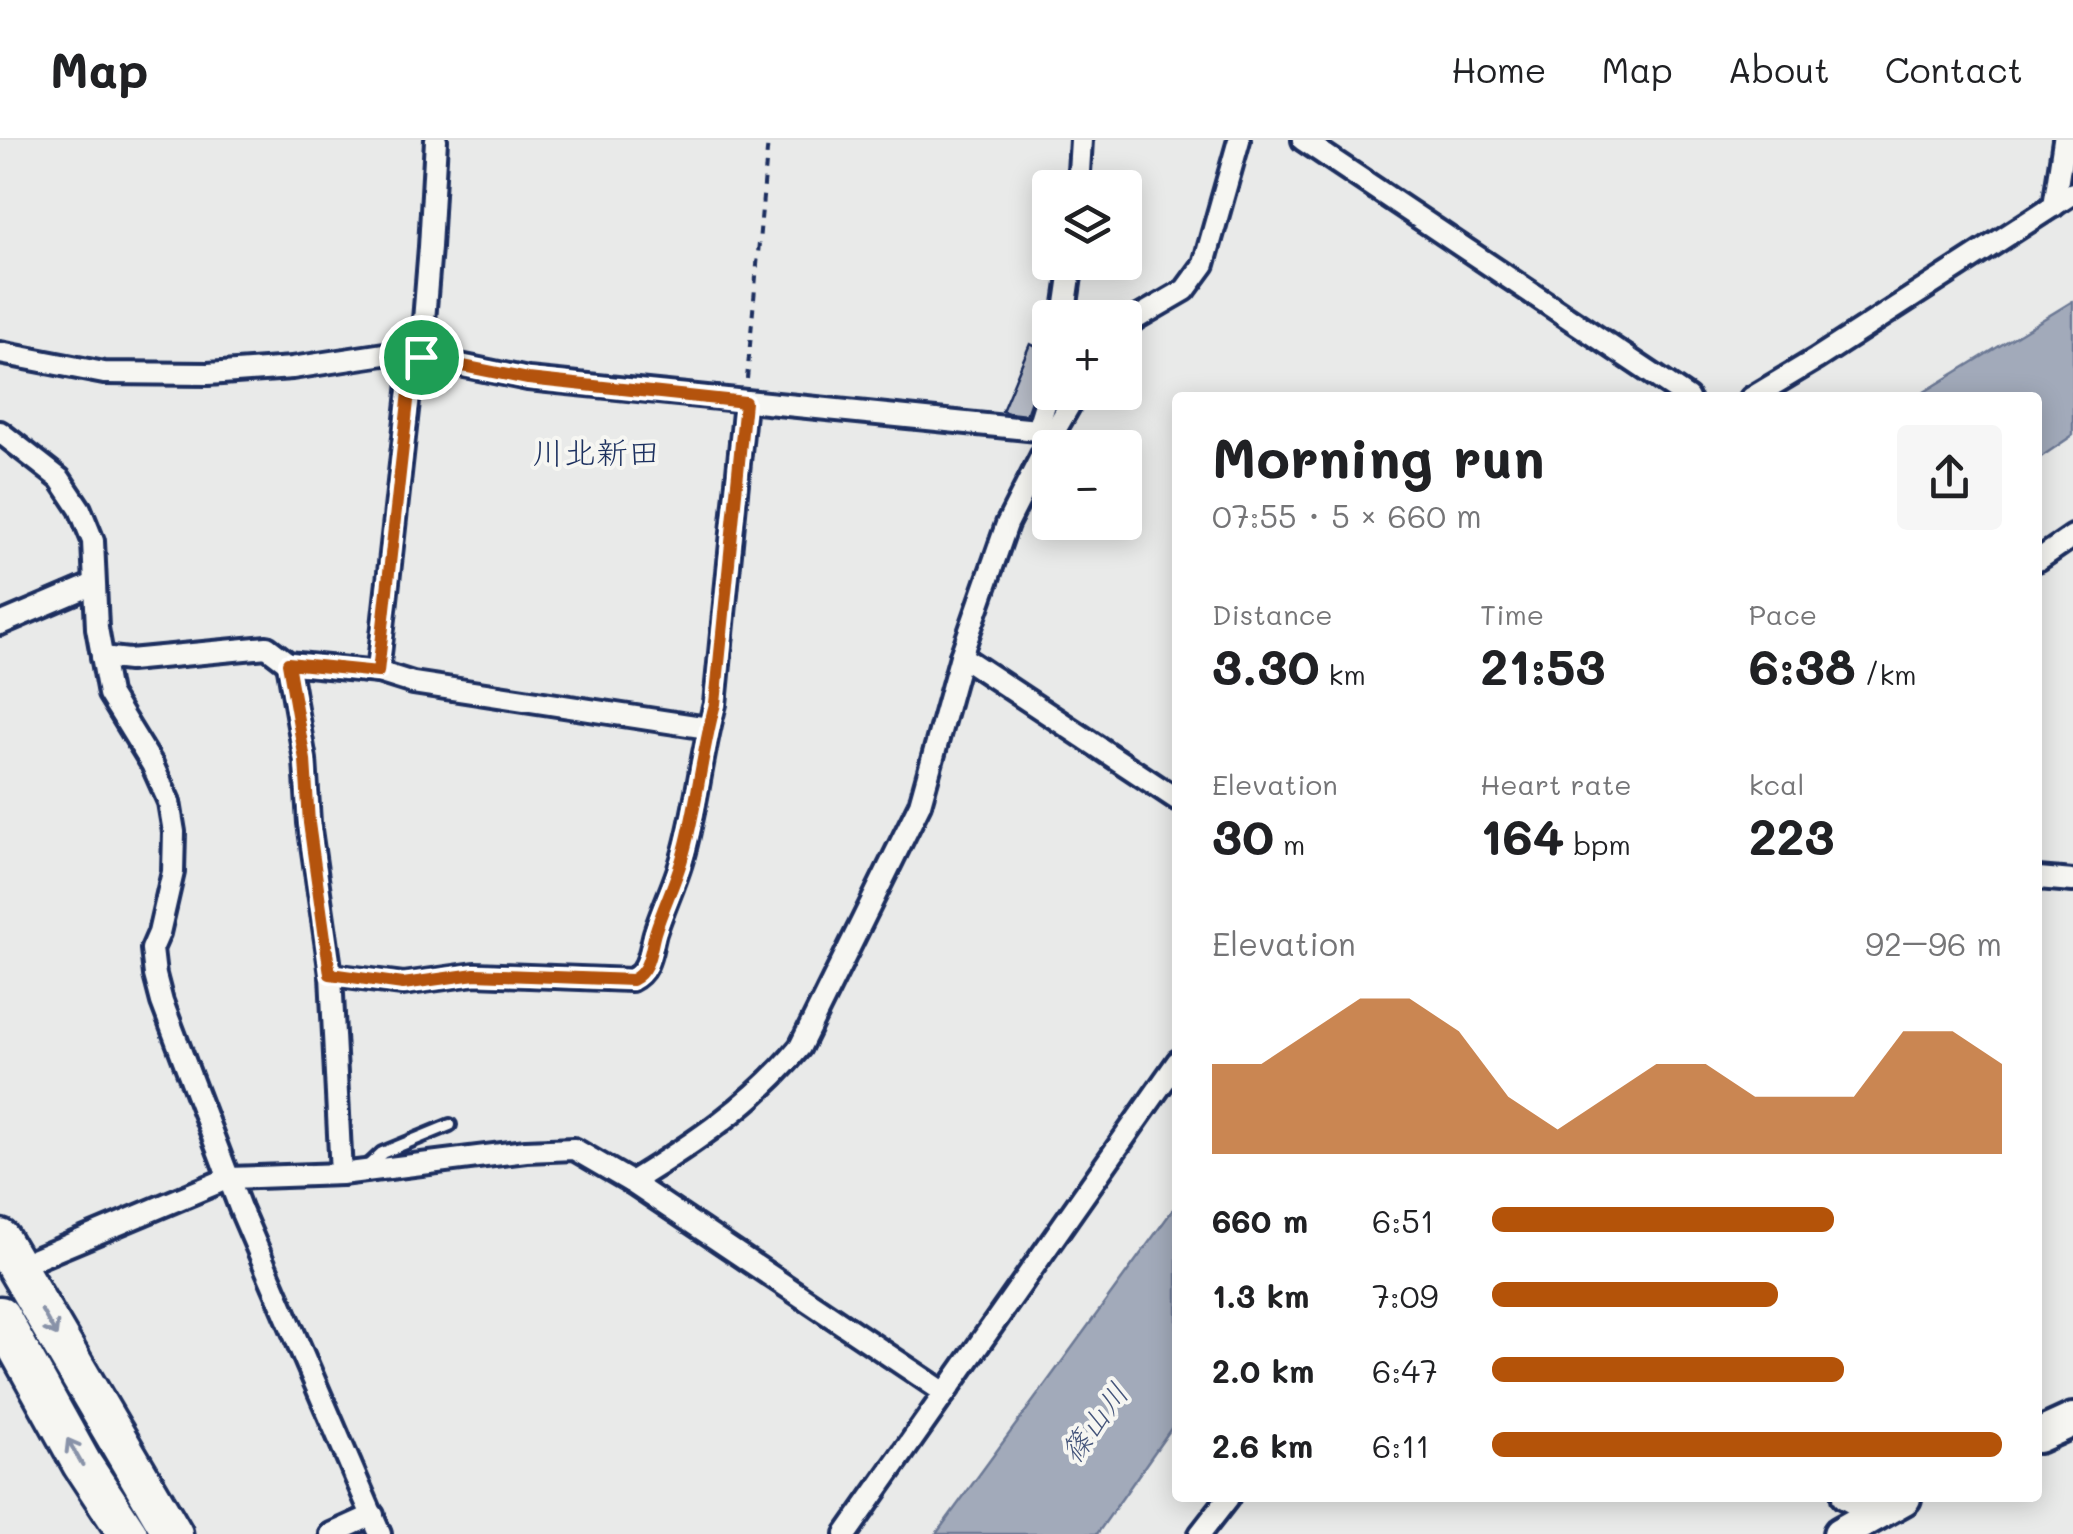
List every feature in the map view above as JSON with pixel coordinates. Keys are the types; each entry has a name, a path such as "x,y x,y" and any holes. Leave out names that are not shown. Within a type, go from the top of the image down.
{"highway":[{"path":"0,1238 173,1534"},
{"path":"0,1316 82,1464 128,1534"}],"main road":[{"path":"2042,1434 2073,1420"},
{"path":"1840,1534 1896,1502"}],"street":[{"path":"378,672 430,247 436,140"},
{"path":"1080,170 1082,140"},
{"path":"1142,314 1185,290 1204,264 1238,140"},
{"path":"1303,140 1679,392"},
{"path":"2054,206 2064,140"},
{"path":"1761,392 2073,193"},
{"path":"0,352 104,373 208,374 292,368 391,353 528,379 1032,433"},
{"path":"330,974 403,984 475,974 632,980 640,976 683,858 715,704 745,402"},
{"path":"1047,430 1063,410"},
{"path":"0,432 60,479 80,509 92,541 97,628 109,694 152,764 169,802 174,832 173,872 159,934 152,948 154,975 229,1178 376,1525 331,1534"},
{"path":"630,1182 690,1146 743,1105 800,1047 920,804 961,656 1032,463"},
{"path":"2042,557 2073,536"},
{"path":"0,624 94,584"},
{"path":"102,657 129,660 267,647 288,663 378,672 413,683 708,728"},
{"path":"961,656 1172,796"},
{"path":"288,663 305,760 351,1173"},
{"path":"2042,878 2073,881"},
{"path":"846,1534 1172,1070"},
{"path":"33,1260 229,1178 351,1173 526,1151 574,1150 630,1182 945,1393"},
{"path":"1200,1534 1225,1502"},
{"path":"1850,1502 1873,1514"}],"lane":[{"path":"351,1173 382,1153 450,1125"}],"path":[{"path":"745,402 768,140"}],"water":[{"path":"2073,301 2073,435 2042,456 2042,392 1924,392"},
{"name":"篠山川","path":"1172,1211 1172,1427 1097,1534 936,1534"}],"building":[{"path":"1030,344 1032,398 1026,415 1002,411"}],"district":[{"name":"川北新田","path":"596,453"}],"route":[{"path":"413,356 421,357 528,379 745,402 715,704 683,858 647,964 640,976 632,980 475,974 403,984 330,974 309,823 305,760 288,663 378,672 413,356"}]}
